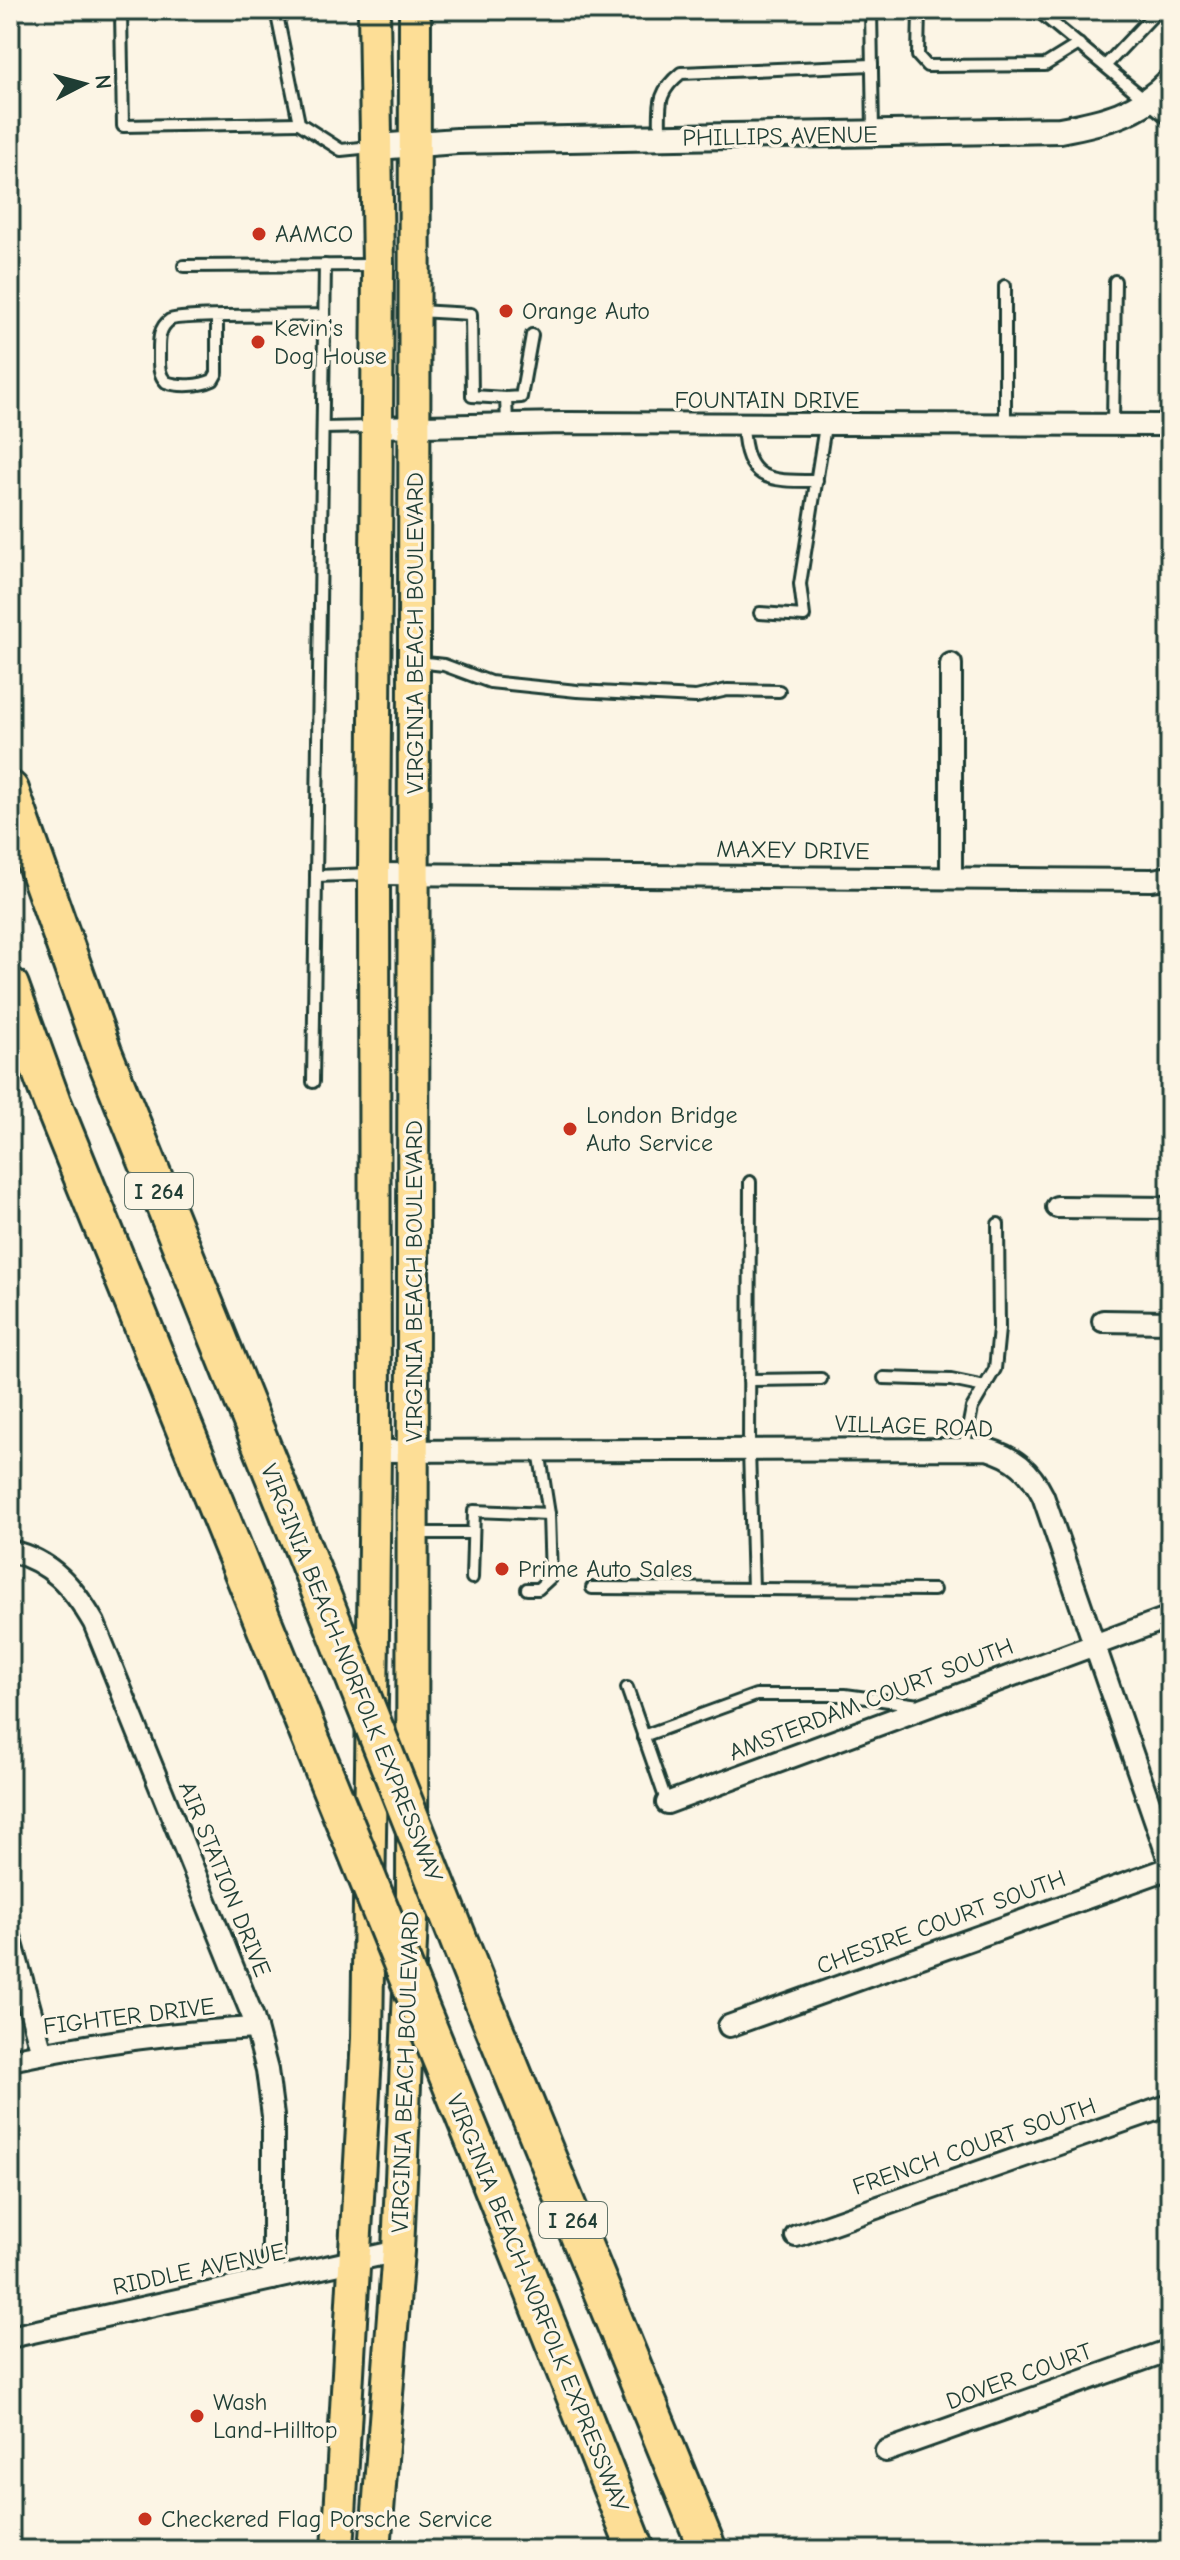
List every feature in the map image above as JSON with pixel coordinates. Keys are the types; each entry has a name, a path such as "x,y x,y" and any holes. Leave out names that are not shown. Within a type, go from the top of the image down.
{"highway":[{"name":"VIRGINIA BEACH-NORFOLK EXPRESSWAY","path":"10,790 103,1052 477,1986 708,2550"},
{"name":"VIRGINIA BEACH-NORFOLK EXPRESSWAY","path":"10,986 52,1102 474,2140 636,2550"}],"main road":[{"name":"VIRGINIA BEACH BOULEVARD","path":"338,2550 367,2023 375,1451 375,427 378,265 374,10"},
{"name":"VIRGINIA BEACH BOULEVARD","path":"375,2550 398,2251 412,1918 415,10"}],"street":[{"name":"PHILLIPS AVENUE","path":"377,147 1060,130 1108,121 1137,108 1170,81"},
{"name":"FOUNTAIN DRIVE","path":"375,427 507,424 1159,425"},
{"path":"951,664 951,878"},
{"name":"MAXEY DRIVE","path":"374,874 1152,880 1170,877"},
{"path":"1057,1207 1170,1208"},
{"path":"1103,1321 1170,1322"},
{"name":"VILLAGE ROAD","path":"375,1451 987,1449 1005,1455 1034,1478 1043,1496 1170,1865"},
{"name":"AIR STATION DRIVE","path":"10,1551 34,1558 58,1573 78,1596 94,1623 256,2028 267,2070 273,2116 273,2279"},
{"name":"AMSTERDAM COURT SOUTH","path":"667,1803 1170,1617"},
{"name":"CHESIRE COURT SOUTH","path":"729,2026 1170,1865"},
{"path":"10,1936 42,2053"},
{"name":"FIGHTER DRIVE","path":"10,2060 106,2041 181,2032 256,2028"},
{"name":"FRENCH COURT SOUTH","path":"796,2236 1170,2105"},
{"name":"RIDDLE AVENUE","path":"10,2337 398,2251"},
{"name":"DOVER COURT","path":"886,2451 1170,2350"}],"lane":[{"path":"276,10 299,123"},
{"path":"871,10 873,135"},
{"path":"919,10 918,56 927,66 1045,65 1079,44"},
{"path":"1037,10 1170,120"},
{"path":"1106,65 1158,10"},
{"path":"121,13 123,126 299,123 341,150 377,147"},
{"path":"660,138 660,96 667,84 681,73 872,65"},
{"path":"313,1082 325,265"},
{"path":"184,266 378,265"},
{"path":"1113,425 1115,281"},
{"path":"1005,286 1005,426"},
{"path":"416,311 471,314 472,396 521,397 532,335"},
{"path":"217,317 217,373 213,380 205,384 173,385 166,382 159,370 159,338 163,326 172,318 217,317 324,315"},
{"path":"506,398 507,424"},
{"path":"743,426 745,450 753,467 765,476 784,481 817,481"},
{"path":"760,613 804,616 800,584 825,426"},
{"path":"323,428 375,427"},
{"path":"415,662 444,665 490,682 577,691 696,697 727,690 779,691"},
{"path":"316,876 374,874"},
{"path":"750,1182 749,1449 753,1589"},
{"path":"964,1449 972,1408 995,1369 999,1329 998,1224"},
{"path":"884,1378 951,1380 985,1387"},
{"path":"749,1380 821,1379"},
{"path":"527,1589 538,1589 551,1577 549,1514 539,1450"},
{"path":"472,1578 474,1511 549,1514"},
{"path":"413,1533 473,1533"},
{"path":"592,1588 934,1590"},
{"path":"627,1688 667,1803"},
{"path":"643,1736 756,1695 845,1695 925,1706"}],"place":[{"name":"AAMCO","path":"259,234"},
{"name":"Orange Auto","path":"506,311"},
{"name":"Kevin's Dog House","path":"258,342"},
{"name":"London Bridge Auto Service","path":"570,1129"},
{"name":"Prime Auto Sales","path":"502,1569"},
{"name":"Wash Land-Hilltop","path":"197,2416"},
{"name":"Checkered Flag Porsche Service","path":"145,2519"}]}
